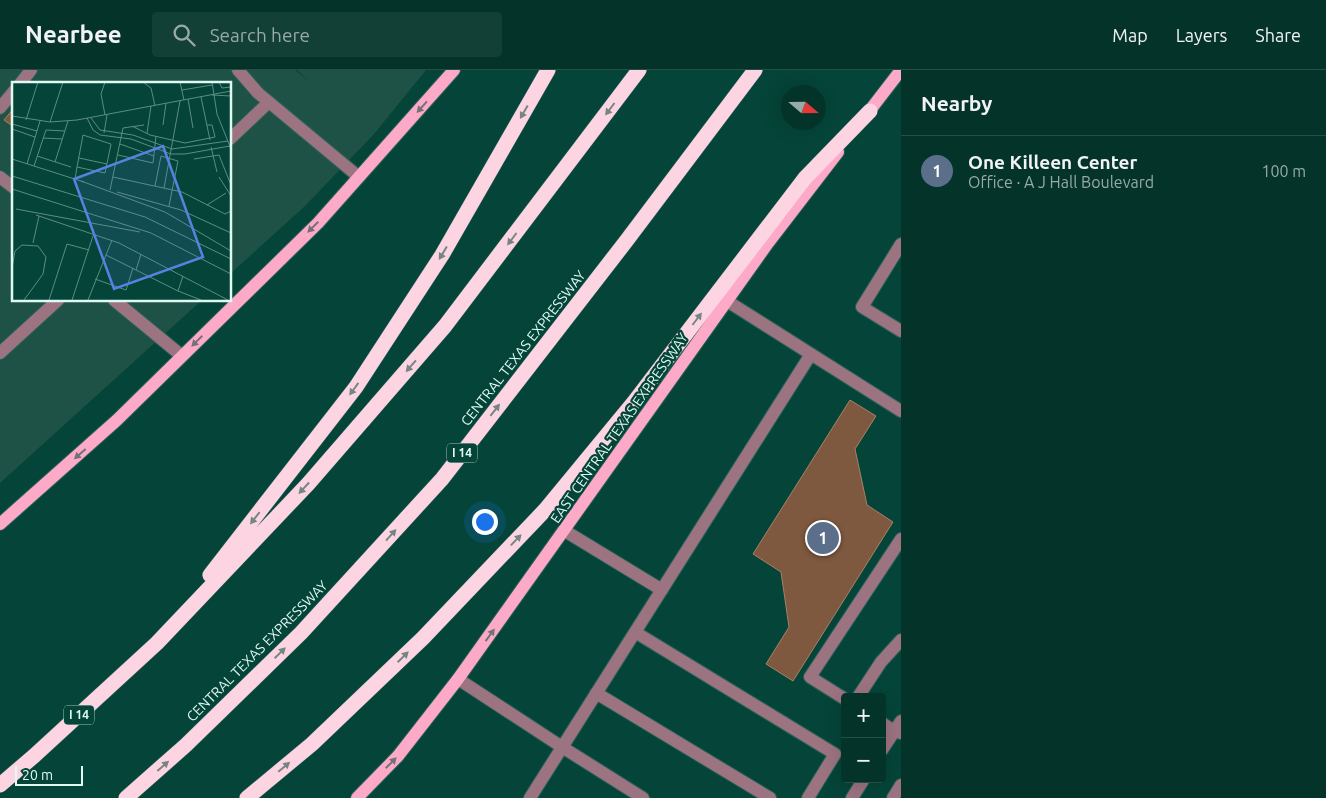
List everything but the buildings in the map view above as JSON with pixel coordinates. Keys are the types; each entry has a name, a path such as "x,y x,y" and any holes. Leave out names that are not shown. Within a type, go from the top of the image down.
{"highway":[{"path":"157,643 356,387 442,255 548,70"},
{"name":"I 14","path":"0,785 157,643 308,484 445,326 639,70"},
{"name":"CENTRAL TEXAS EXPRESSWAY","path":"126,798 186,746 301,633 442,479 621,248 755,70"},
{"path":"247,798 312,744 423,638 544,510 634,402 805,178 870,111"}],"main road":[{"path":"0,524 117,420 318,223 454,70"},
{"name":"EAST CENTRAL TEXAS EXPRESSWAY","path":"357,798 398,756 458,679 768,243 900,72"}],"street":[{"path":"22,82 31,70"},
{"path":"238,70 258,93 358,177"},
{"path":"0,108 12,93"},
{"path":"231,138 269,102"},
{"path":"0,177 12,186"},
{"path":"901,244 862,306 901,331"},
{"path":"0,353 57,301"},
{"path":"115,301 182,356"},
{"path":"727,301 901,411"},
{"path":"530,798 811,354"},
{"path":"565,531 662,590"},
{"path":"841,696 810,676 901,539"},
{"path":"635,632 835,754 808,798"},
{"path":"861,693 881,662 901,640"},
{"path":"458,679 643,798"},
{"path":"596,693 770,798"},
{"path":"886,724 899,728 886,745"},
{"path":"852,798 861,783"},
{"path":"893,798 901,785"}],"shaded area":[{"path":"0,70 295,70 309,81 297,70 426,70 374,134 305,206 231,273 231,82 12,82 12,301 201,301 0,483"}],"place":[{"name":"One Killeen Center","path":"823,538"}]}
